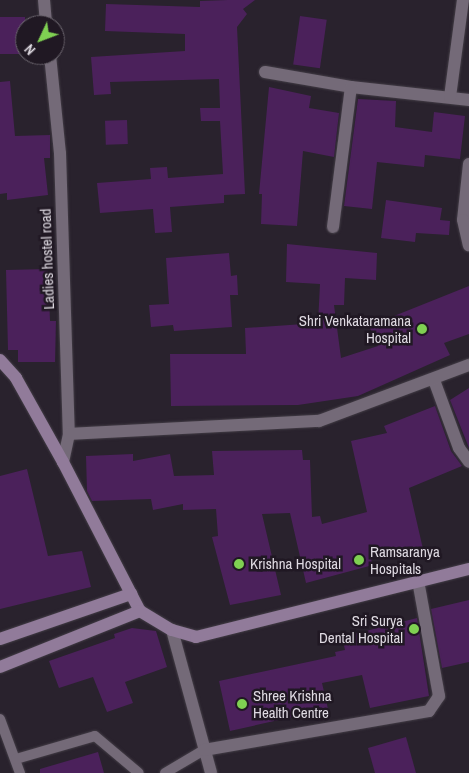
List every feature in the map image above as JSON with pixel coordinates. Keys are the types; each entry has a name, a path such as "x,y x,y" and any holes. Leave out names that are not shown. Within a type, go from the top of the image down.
{"street":[{"path":"44,0 45,15"},
{"path":"450,97 463,0"},
{"name":"Ladies hostel road","path":"51,65 60,153 69,434 63,462"},
{"path":"265,72 351,87 469,100"},
{"path":"333,227 351,87"},
{"path":"469,164 464,220 469,245"},
{"path":"0,360 16,378 63,462 140,611 172,630 196,636 469,569"},
{"path":"69,434 319,421 434,380 469,365"},
{"path":"434,380 459,448 469,462"},
{"path":"204,750 429,711 439,696 418,581"},
{"path":"0,639 130,594"},
{"path":"0,667 140,611"},
{"path":"172,630 211,773"}],"lane":[{"path":"0,719 20,773"},
{"path":"16,759 95,736 139,773"},
{"path":"165,773 204,750"}],"building":[{"path":"255,0 243,9 247,14 237,27 245,194 224,195 224,203 170,207 172,232 155,233 153,209 100,213 97,183 151,179 150,168 167,167 168,178 223,174 220,121 201,121 200,108 220,108 219,79 110,82 111,94 94,95 91,57 185,51 185,34 105,31 106,4 200,7 200,1"},
{"path":"300,16 327,20 320,68 293,65"},
{"path":"0,17 15,17 15,54 0,54"},
{"path":"10,81 15,136 50,135 50,158 44,158 48,195 7,200 7,193 0,194 0,82"},
{"path":"269,87 311,96 309,108 339,113 334,157 303,151 297,226 261,224 262,194 259,194"},
{"path":"358,99 396,101 395,127 432,132 434,112 465,116 460,159 425,155 424,167 377,162 372,209 344,206"},
{"path":"127,120 128,144 106,145 105,121"},
{"path":"386,200 442,208 440,220 450,221 449,235 416,233 415,242 381,238"},
{"path":"287,244 377,253 376,280 345,278 344,305 334,305 341,358 378,346 369,326 469,286 469,334 444,343 450,355 358,396 298,405 171,406 170,354 246,354 245,328 318,323 320,284 286,282"},
{"path":"229,253 231,276 237,275 238,295 230,295 232,327 174,331 173,325 151,327 149,305 169,304 166,258"},
{"path":"48,269 50,321 56,321 55,362 18,362 18,350 8,350 6,270"},
{"path":"469,388 469,448 450,400"},
{"path":"435,406 451,451 462,466 409,488 423,549 371,559 373,565 306,583 290,513 262,514 281,595 230,605 212,537 218,536 216,509 183,510 183,504 153,510 151,499 92,501 87,491 86,456 133,454 133,461 170,454 174,476 214,475 212,451 302,450 303,460 310,460 312,517 320,516 322,524 367,512 351,441 387,433 384,426"},
{"path":"27,469 48,556 82,551 91,587 0,609 0,476"},
{"path":"469,600 469,662 442,668 431,609"},
{"path":"417,618 429,696 370,708 362,675 322,683 328,709 230,731 219,681 336,656 335,652 345,650 342,637"},
{"path":"132,628 156,631 167,667 125,682 133,703 107,712 93,677 59,688 49,661 115,638 114,634"},
{"path":"406,737 416,773 375,773 368,748"},
{"path":"98,752 104,773 40,773 40,769"}],"place":[{"name":"Shri Venkataramana Hospital","path":"422,329"},
{"name":"Ramsaranya Hospitals","path":"359,560"},
{"name":"Krishna Hospital","path":"239,564"},
{"name":"Sri Surya Dental Hospital","path":"414,629"},
{"name":"Shree Krishna Health Centre","path":"242,704"}]}
